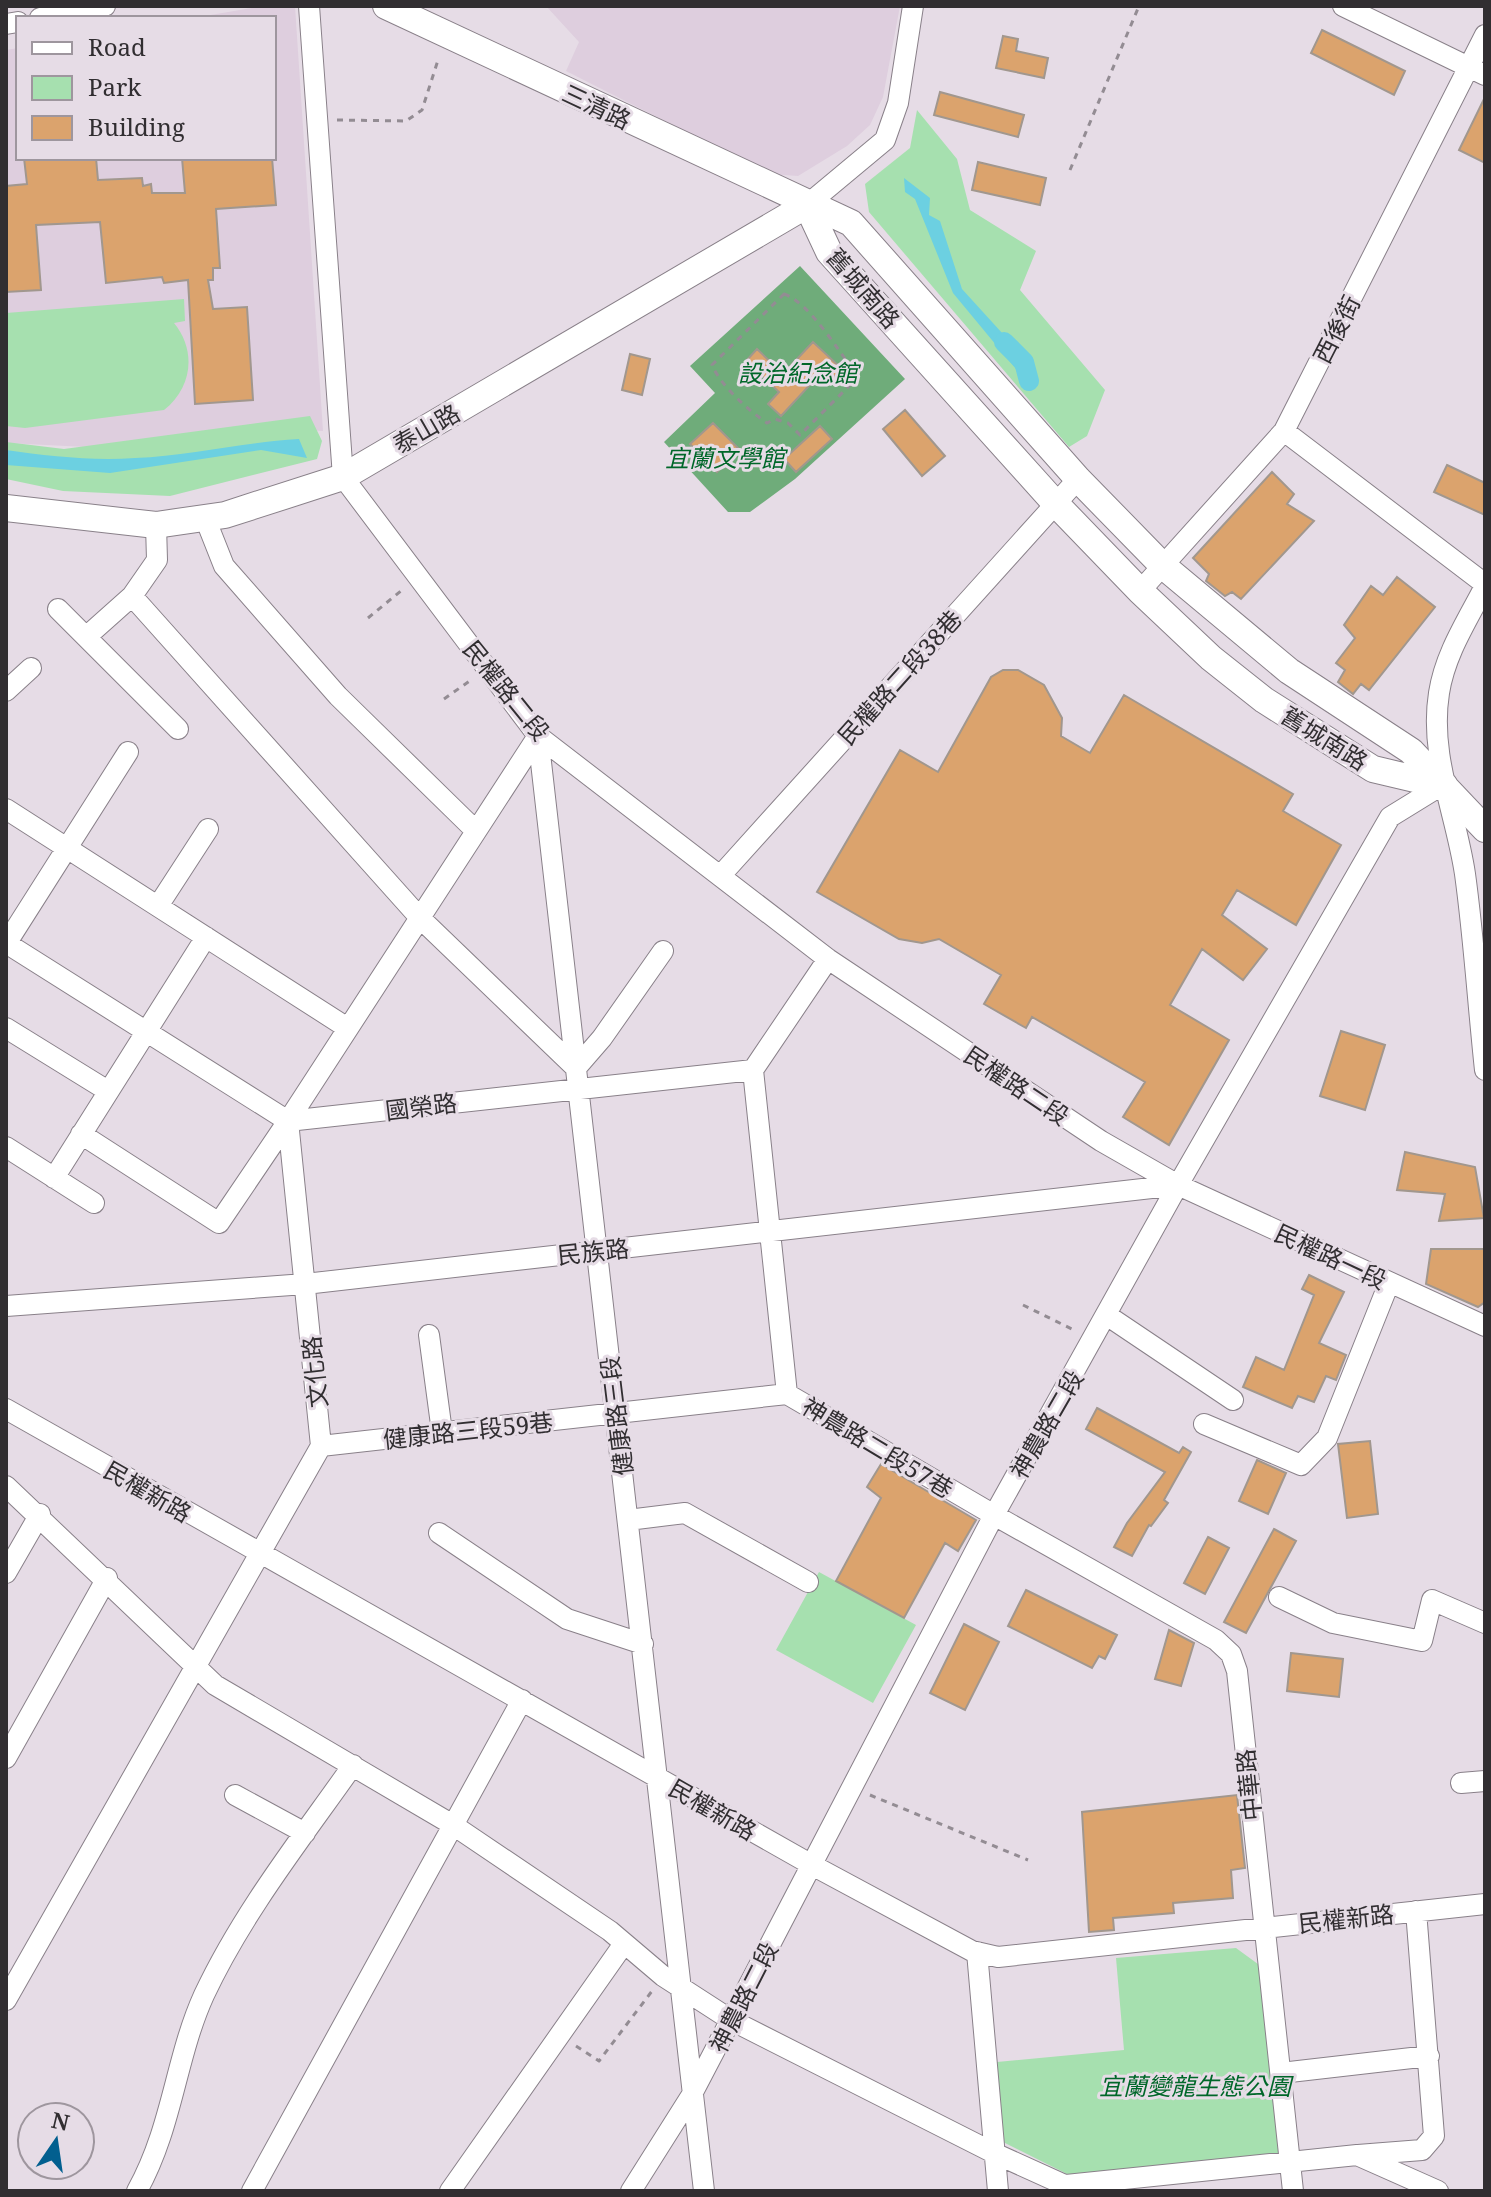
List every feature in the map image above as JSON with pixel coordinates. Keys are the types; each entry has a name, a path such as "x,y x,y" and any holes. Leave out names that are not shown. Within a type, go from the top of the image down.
{"main road":[{"name":"三清路","path":"386,6 807,205"},
{"name":"泰山路","path":"6,508 156,525 205,518 286,498 343,477 807,205"},
{"name":"舊城南路","path":"807,205 851,223 1078,479 1162,565 1289,671 1411,751 1485,829"},
{"name":"舊城南路","path":"807,205 829,252 1055,503 1140,591 1211,658 1264,700 1373,769 1442,785 1485,808"}],"street":[{"path":"51,16 105,6"},
{"path":"309,6 343,477"},
{"path":"807,205 885,140 898,103 913,6"},
{"path":"1343,6 1478,72"},
{"name":"西後街","path":"1140,591 1284,431 1478,72 1485,35"},
{"path":"1284,431 1485,585 1450,651 1439,693 1442,785 1465,873 1485,1070"},
{"name":"民權路二段","path":"343,477 538,736 828,959 1101,1141 1178,1185"},
{"name":"民權路二段38巷","path":"721,875 1078,479"},
{"path":"205,518 224,566 338,696 476,831"},
{"path":"86,637 132,596 157,560 156,525"},
{"path":"132,596 420,918 577,1078 663,951"},
{"path":"58,609 178,729"},
{"path":"6,691 31,668"},
{"path":"81,1134 219,1223 538,736"},
{"name":"健康路三段","path":"538,736 658,1778 671,1982 704,2191"},
{"path":"128,752 6,943 288,1121"},
{"name":"神農路二段","path":"631,2191 691,2096 994,1515 1108,1316 1178,1185 1390,817 1442,785"},
{"path":"6,809 346,1027"},
{"path":"158,906 208,829"},
{"path":"54,1178 206,937"},
{"path":"787,1394 753,1070 828,959"},
{"path":"6,1028 108,1091"},
{"name":"國榮路","path":"288,1121 577,1078 753,1070"},
{"name":"文化路","path":"288,1121 321,1446"},
{"path":"6,1147 94,1203"},
{"name":"民族路","path":"6,1306 305,1284 1178,1185"},
{"name":"民權路一段","path":"1178,1185 1485,1326"},
{"path":"1204,1424 1301,1465 1327,1438 1389,1283"},
{"path":"1108,1316 1233,1400"},
{"path":"429,1335 442,1432"},
{"name":"神農路二段57巷","path":"615,1413 787,1394 994,1515"},
{"name":"民權新路","path":"6,1409 812,1865 977,1952 998,1957 1485,1904"},
{"name":"健康路三段59巷","path":"321,1446 615,1413"},
{"path":"6,2000 321,1446"},
{"path":"6,1486 40,1514 215,1685 453,1825 610,1931 623,1945 671,1982 731,2020 994,2153 1072,2188 1290,2160 1422,2150 1434,2136 1416,1911"},
{"path":"628,1520 685,1513 808,1582"},
{"path":"6,1573 40,1514"},
{"name":"中華路","path":"994,1515 1216,1640 1231,1654 1237,1671 1293,2191"},
{"path":"439,1533 567,1619 643,1644"},
{"path":"6,1758 107,1578"},
{"path":"1279,1597 1333,1623 1422,1641 1432,1600 1485,1623"},
{"path":"252,2191 522,1700"},
{"path":"137,2191 166,2127 204,1996 259,1897 353,1765"},
{"path":"1461,1783 1485,1781"},
{"path":"235,1795 305,1833"},
{"path":"450,2191 623,1945"},
{"path":"977,1952 998,2191"},
{"path":"1281,2073 1429,2056"},
{"path":"1357,2155 1438,2191"}],"path":[{"path":"1070,170 1139,6"},
{"path":"317,120 406,121 422,110 447,35"},
{"path":"784,294 801,303 838,346 856,374 833,402 800,435 788,423 775,419 767,423 758,417 716,375 712,365 784,294"},
{"path":"368,618 418,577"},
{"path":"444,699 487,668"},
{"path":"1023,1305 1094,1340"},
{"path":"852,1786 924,1820 943,1823 1028,1860"},
{"path":"559,2035 599,2061 671,1982"}],"shaded area":[{"path":"263,6 295,6 323,431 254,427 146,450 6,443 6,50 16,48 16,160 276,160 276,16 205,16"},
{"path":"546,6 900,6 883,97 870,125 847,146 798,176 770,174 566,71 579,42"}],"green space":[{"path":"917,110 957,159 970,210 1036,251 1020,290 1105,390 1087,436 1069,447 869,212 865,184 910,148"},
{"name":"設治紀念館","path":"800,266 905,379 795,479 750,512 728,512 664,442 715,393 690,366"},
{"path":"184,299 185,321 174,323 186,345 188,369 181,391 164,410 25,428 6,426 6,313"},
{"path":"310,416 322,441 317,459 170,496 63,491 6,479 6,442 64,449"},
{"path":"819,1572 916,1625 873,1703 776,1650"},
{"name":"宜蘭變龍生態公園","path":"1236,1948 1262,1967 1284,2157 1077,2179 1003,2142 997,2062 1124,2050 1116,1958"}],"water":[{"path":"904,178 930,198 929,215 940,221 962,289 1023,356 1020,374 953,293 915,199 905,192"},
{"path":"299,439 307,458 261,450 110,473 6,465 6,450 119,459"}],"building":[{"path":"1322,30 1405,71 1394,95 1311,53"},
{"path":"1003,36 1018,39 1016,51 1048,58 1044,78 996,68"},
{"path":"940,92 1024,115 1018,137 934,115"},
{"path":"1485,97 1485,163 1459,150"},
{"path":"24,160 96,160 98,180 142,178 143,186 151,184 152,193 185,193 182,160 272,160 276,205 216,209 220,268 213,268 213,280 208,280 213,309 247,307 253,400 195,404 188,280 164,283 162,277 106,283 100,222 36,225 41,290 6,292 6,186 27,184"},
{"path":"978,162 1046,178 1040,205 972,190"},
{"path":"813,342 842,369 829,382 820,374 781,416 768,404 779,392 746,361 757,349 783,374"},
{"path":"630,354 650,359 642,395 622,390"},
{"path":"905,410 945,456 922,476 883,429"},
{"name":"宜蘭文學館","path":"713,423 740,450 717,472 690,444"},
{"path":"820,426 832,439 796,472 784,459"},
{"path":"1447,465 1485,483 1485,515 1434,492"},
{"path":"1272,472 1294,494 1287,504 1314,521 1241,599 1232,592 1225,596 1206,581 1209,574 1193,558"},
{"path":"1397,577 1435,607 1369,690 1361,684 1353,694 1338,682 1345,670 1336,663 1355,638 1344,625 1371,586 1383,595"},
{"path":"1003,670 1018,670 1044,685 1062,718 1061,736 1090,753 1124,695 1293,794 1283,811 1341,845 1296,925 1237,890 1222,915 1267,949 1243,980 1202,949 1170,1005 1229,1040 1169,1145 1123,1117 1145,1082 1032,1017 1026,1028 984,1004 1001,975 939,939 922,943 899,939 817,892 900,750 938,772 991,677"},
{"path":"1341,1031 1385,1045 1365,1110 1320,1096"},
{"path":"1405,1152 1475,1167 1484,1218 1439,1221 1445,1194 1397,1190"},
{"path":"1431,1249 1485,1249 1485,1302 1478,1307 1426,1284"},
{"path":"1309,1275 1344,1292 1319,1343 1346,1355 1336,1380 1326,1376 1314,1402 1298,1396 1292,1408 1243,1387 1256,1357 1284,1370 1314,1295 1302,1289"},
{"path":"1097,1408 1179,1453 1183,1447 1191,1452 1164,1500 1168,1503 1149,1525 1132,1556 1114,1547 1127,1523 1165,1472 1086,1429"},
{"path":"1370,1441 1378,1514 1347,1518 1338,1444"},
{"path":"1257,1460 1286,1473 1268,1514 1239,1501"},
{"path":"881,1464 976,1520 958,1551 945,1543 904,1618 836,1581 881,1498 867,1487"},
{"path":"1274,1529 1296,1541 1246,1633 1224,1622"},
{"path":"1208,1537 1229,1548 1205,1594 1184,1583"},
{"path":"1026,1590 1117,1635 1105,1659 1099,1656 1092,1668 1008,1626"},
{"path":"964,1624 999,1642 965,1710 930,1693"},
{"path":"1169,1630 1194,1643 1181,1686 1155,1679"},
{"path":"1291,1653 1343,1659 1339,1697 1287,1691"},
{"path":"1237,1795 1245,1868 1231,1870 1233,1898 1173,1903 1174,1913 1113,1918 1114,1930 1089,1932 1082,1812"}],"waterway":[{"path":"1004,342 1024,362 1029,381"}]}
